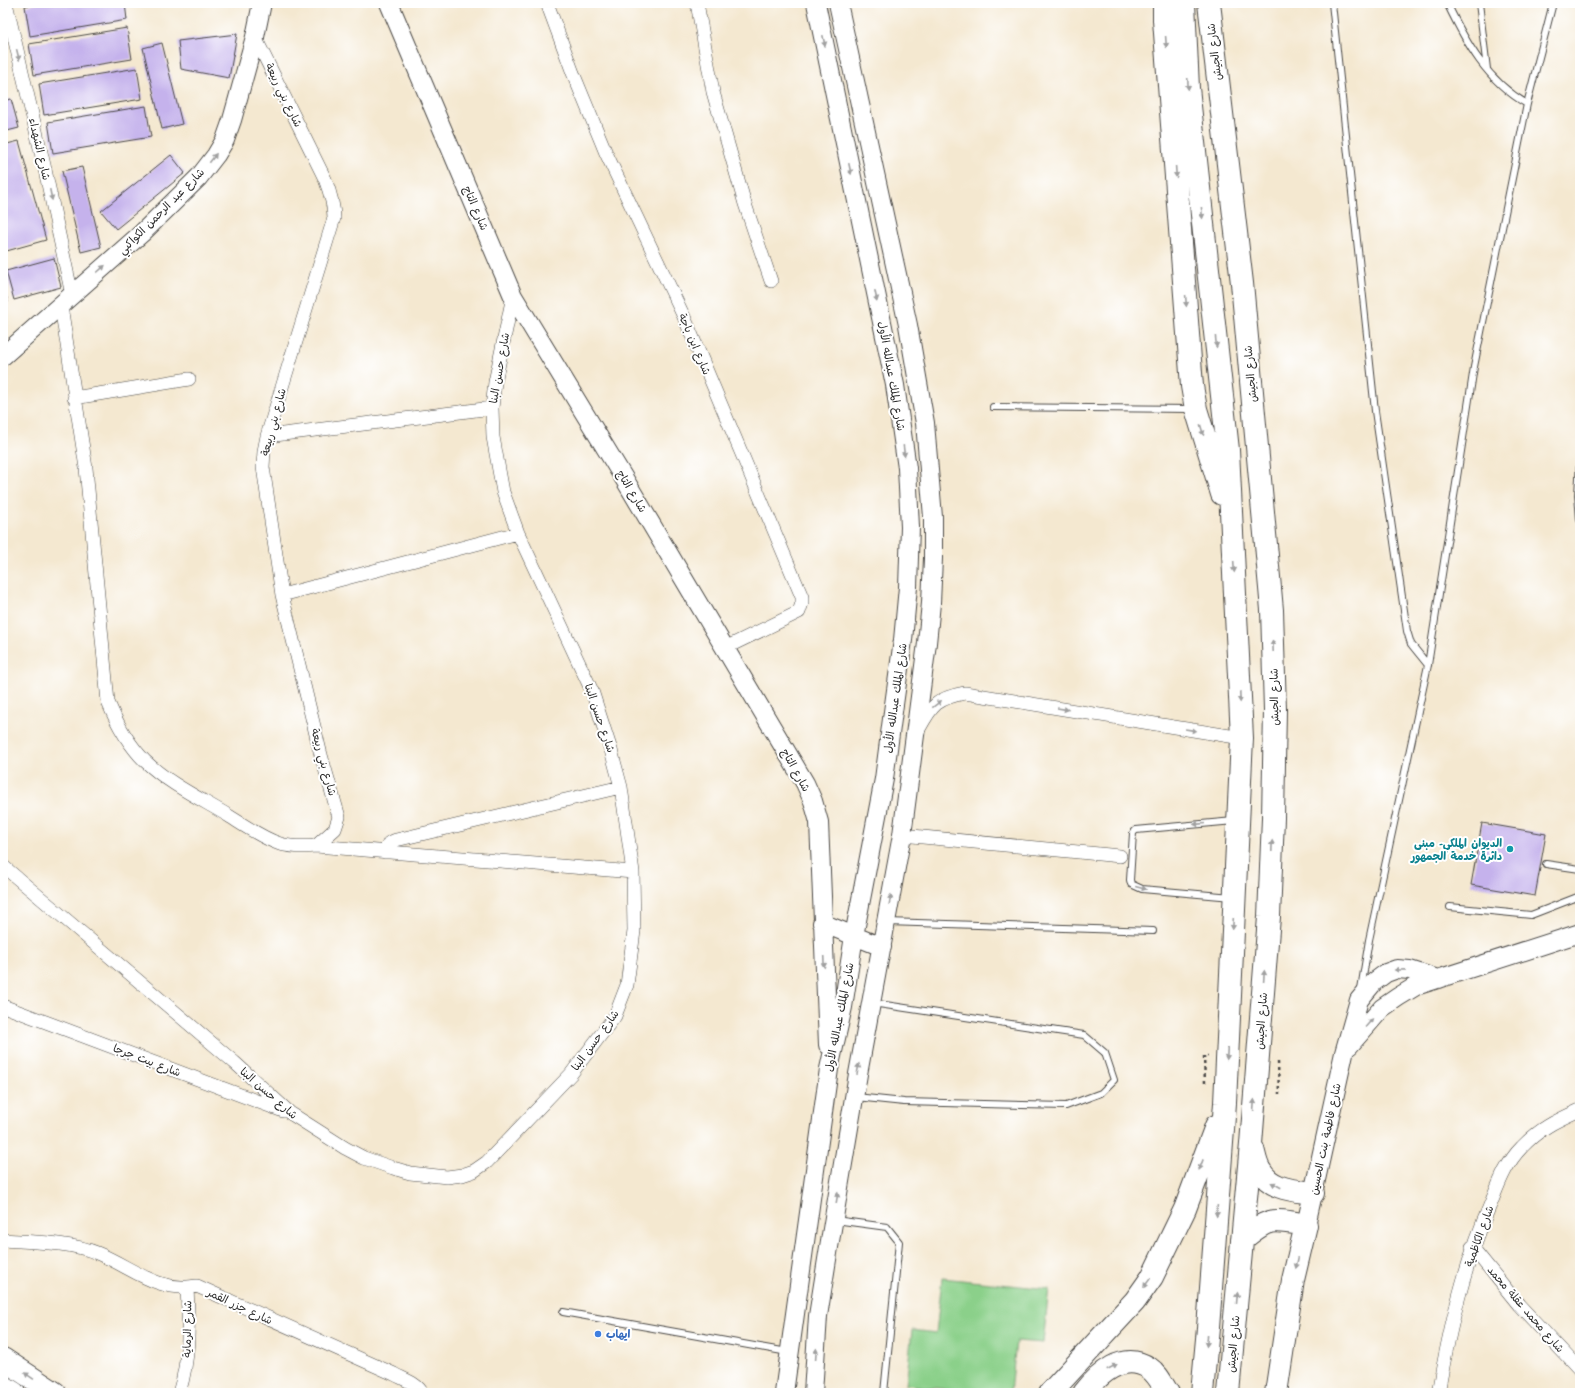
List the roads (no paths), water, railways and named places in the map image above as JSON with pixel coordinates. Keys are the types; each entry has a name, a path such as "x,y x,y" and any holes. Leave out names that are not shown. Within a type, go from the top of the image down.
{"highway":[{"path":"1164,3 1164,20 1191,370 1196,410 1232,528"},
{"path":"1184,3 1188,88 1228,450 1242,738 1225,1103 1202,1393"},
{"name":"شارع الجيش","path":"1209,3 1242,283 1272,610 1275,710 1269,917 1251,1144 1228,1393"},
{"path":"1050,1393 1135,1301 1152,1277 1185,1208 1225,1103"},
{"path":"1251,1144 1259,1169 1273,1184 1287,1189 1313,1192"},
{"path":"1242,1240 1257,1227 1270,1221 1283,1221 1306,1225 1293,1280 1276,1393"},
{"path":"3,1359 55,1393"},
{"path":"1084,1393 1094,1380 1107,1369 1116,1364 1127,1362 1149,1368 1159,1378 1168,1393"},
{"path":"3,1386 14,1393"}],"main road":[{"name":"شارع عبد الرحمن الكواكبي","path":"3,356 142,233 199,177 216,155 225,140 232,120 256,37 262,3"},
{"name":"شارع التاج","path":"389,3 513,296 725,648 805,783 813,801 819,822 829,1070"},
{"name":"شارع الملك عبدالله الأول","path":"784,1393 829,1070 843,1007 854,936 884,779 896,698 908,587 910,527 907,468 895,385 816,3"},
{"path":"813,1393 818,1316 833,1220 902,835 916,736 931,604 933,558 933,518 925,424 908,325 838,3"},
{"path":"822,923 882,947"},
{"name":"شارع فاطمة بنت الحسين","path":"1344,1053 1382,1008 1416,986 1580,933"},
{"name":"شارع فاطمة بنت الحسين","path":"1306,1225 1344,1053 1359,1000 1374,982 1386,973 1397,969 1410,970 1438,979"}],"street":[{"name":"شارع الشهداء","path":"6,3 44,165 66,300"},
{"name":"شارع ابن باجة","path":"547,3 573,73 606,153 685,319 802,597 799,612 725,648"},
{"path":"697,3 713,92 745,204 771,281"},
{"name":"شارع بني ربيعة","path":"256,37 325,179 334,209 334,218 267,436 263,467 282,595 321,755 339,817 335,829 316,846"},
{"name":"شارع حسن البنا","path":"3,866 228,1057 290,1113 345,1148 364,1158 410,1173 447,1177 462,1175 474,1171 487,1162 571,1074 615,1016 627,985 634,931 633,872 621,787 592,691 518,533 503,492 493,436 492,408 495,382 513,296"},
{"path":"66,300 74,398 86,468 108,702 115,720 128,742 145,761 167,779 260,835 280,844 298,847 316,846 633,872"},
{"path":"74,398 189,379"},
{"path":"267,436 492,408"},
{"path":"282,595 518,533"},
{"path":"916,736 928,711 939,701 952,695 964,693 1242,738"},
{"path":"385,852 389,843 396,840 621,787"},
{"path":"902,835 1120,856"},
{"name":"شارع بيت جرجا","path":"3,1006 290,1113"},
{"name":"شارع الكاظمية","path":"1438,1393 1454,1314 1472,1247 1504,1171 1521,1148 1543,1128 1578,1114"},
{"name":"شارع جزر القمر","path":"3,1240 68,1246 97,1252 140,1276 171,1287 187,1288 197,1286 211,1291 251,1312 400,1377 416,1386 422,1393"},
{"name":"شارع محمد عقلة محمد","path":"1472,1247 1519,1305 1580,1370"},
{"name":"شارع الرماية","path":"179,1393 188,1354 189,1325 187,1288"}],"lane":[{"path":"1332,3 1375,411 1407,631 1411,644 1428,665"},
{"path":"1447,3 1459,28 1487,70 1499,84 1513,96 1527,104"},
{"path":"1479,3 1487,70"},
{"path":"1359,1000 1368,940 1428,665 1474,368 1527,104 1553,3"},
{"path":"993,407 1196,410"},
{"path":"1580,461 1580,520"},
{"path":"1234,897 1142,889 1131,884 1130,880 1133,833 1136,830 1238,821"},
{"path":"1546,864 1580,869"},
{"path":"1450,907 1531,915 1580,896"},
{"path":"886,922 1153,931"},
{"path":"854,1097 904,1102 1066,1106 1101,1093 1114,1080 1105,1053 1084,1035 871,1003"},
{"path":"833,1220 887,1228 899,1242 884,1393"},
{"path":"563,1312 789,1352"}],"place":[{"name":"الديوان الملكي- مبنى دائرة خدمة الجمهور","path":"1510,849"},
{"name":"ايهاب","path":"598,1334"}]}
